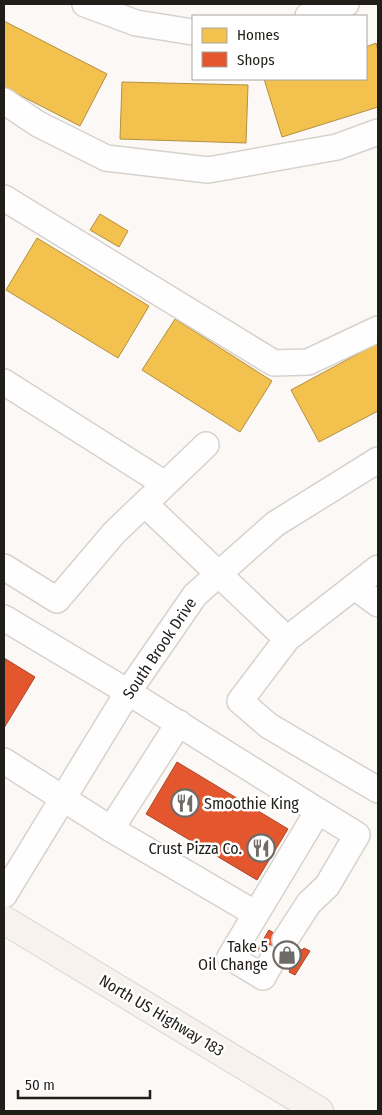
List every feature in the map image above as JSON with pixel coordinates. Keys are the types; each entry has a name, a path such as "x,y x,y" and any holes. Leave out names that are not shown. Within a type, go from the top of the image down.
{"main road":[{"name":"North US Highway 183","path":"4,920 319,1111"}],"street":[{"path":"84,4 136,23 192,32"},
{"path":"312,15 346,4"},
{"path":"4,101 38,124 106,158 208,170 336,147 378,132"},
{"path":"4,198 274,363 308,362 378,329"},
{"path":"4,382 165,484"},
{"path":"4,567 57,600 114,532 206,445"},
{"name":"South Brook Drive","path":"4,895 128,692 195,595 217,573 274,524 378,460"},
{"path":"145,504 287,639"},
{"path":"378,568 287,639 240,701 269,726 378,790"},
{"path":"355,587 378,604"},
{"path":"4,618 179,723 356,835 328,886 309,903 263,976 230,956 318,811"},
{"path":"112,829 179,723"},
{"path":"4,761 62,799 256,914"}],"building: Homes":[{"path":"4,21 107,74 80,126 4,87"},
{"path":"376,43 378,51 378,107 282,137 264,80 367,80 367,47"},
{"path":"122,82 248,85 246,143 120,139"},
{"path":"100,214 128,231 119,247 90,230"},
{"path":"37,238 149,306 118,358 6,290"},
{"path":"175,319 272,381 240,432 142,370"},
{"path":"378,343 378,411 319,442 291,390"}],"building: Shops":[{"path":"4,658 35,677 4,728"},
{"path":"177,762 288,829 257,880 146,814"},
{"name":"Take 5 Oil Change","path":"269,930 302,950 304,948 310,951 295,975 257,950"}],"place":[{"name":"Smoothie King","path":"185,803"},
{"name":"Crust Pizza Co.","path":"261,848"},
{"name":"Take 5 Oil Change","path":"287,955"}]}
